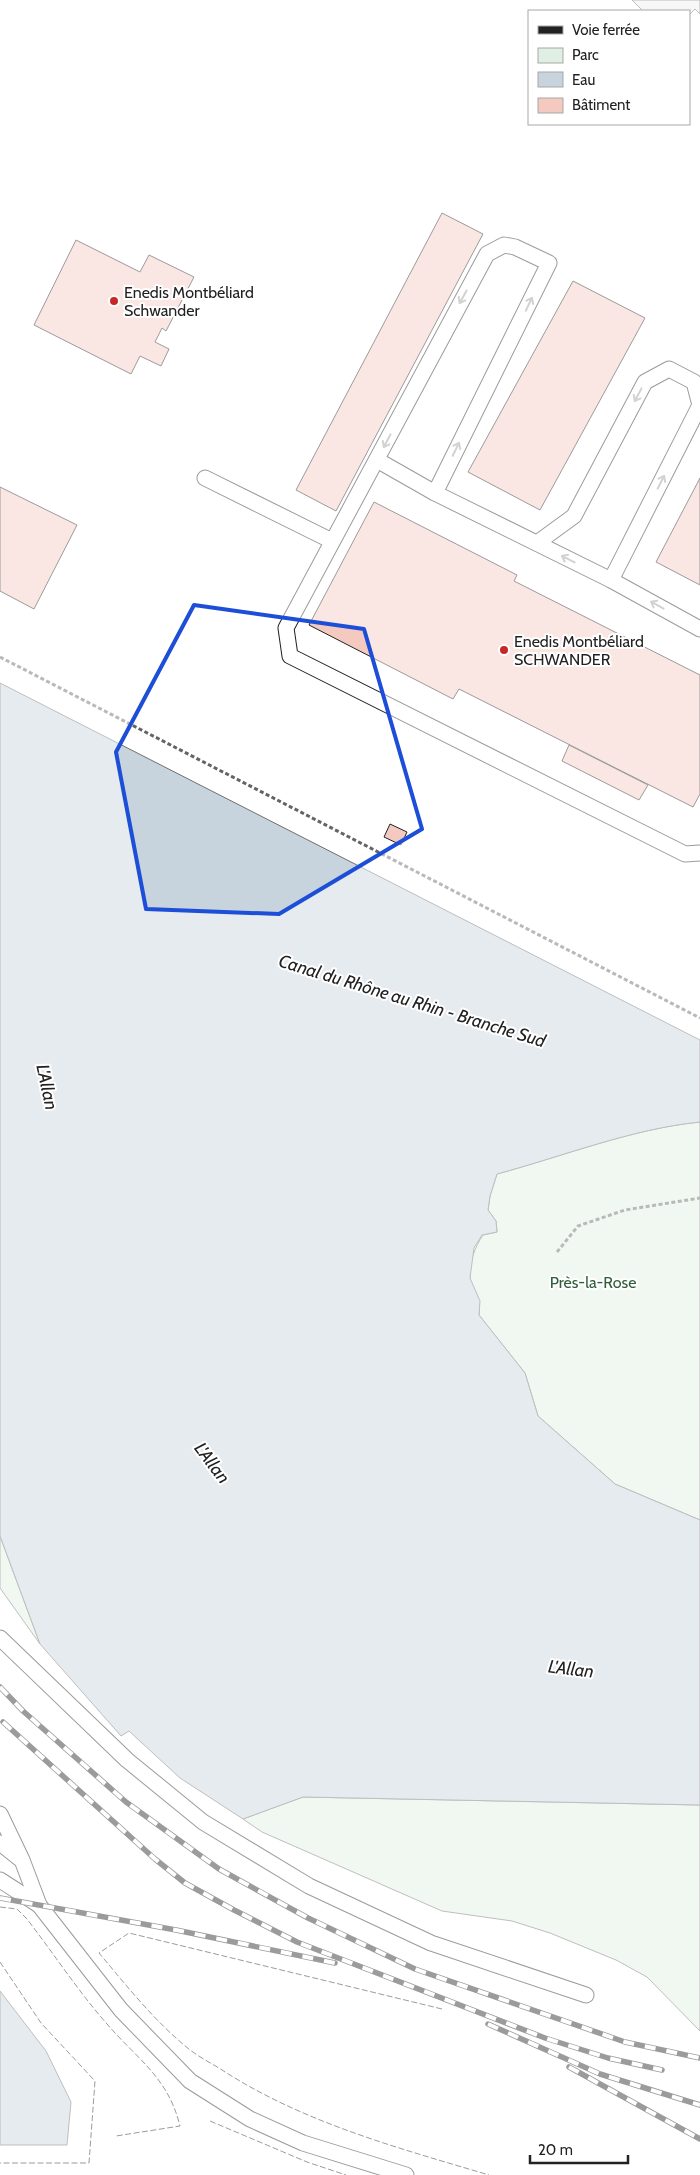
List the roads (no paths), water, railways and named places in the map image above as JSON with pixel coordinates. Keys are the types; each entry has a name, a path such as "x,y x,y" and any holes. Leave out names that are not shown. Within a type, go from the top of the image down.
{"lane":[{"path":"435,493 549,263 515,247 504,245 487,254 286,628 290,656 684,854 700,853"},
{"path":"537,543 574,516 645,382 669,369 694,382 700,405 611,580"},
{"path":"376,460 435,493 611,580 700,629"},
{"path":"205,478 332,542"},
{"path":"0,1638 128,1760 211,1827 308,1886 431,1943 586,1995"},
{"path":"0,1814 22,1860 39,1906 121,2010 190,2081 250,2119 302,2143 406,2175"},
{"path":"0,1843 22,1860"},
{"path":"0,1880 39,1906"}],"water":[{"path":"0,683 700,1040 700,1122 623,1137 497,1174 488,1210 496,1221 497,1232 482,1235 474,1248 470,1278 480,1301 479,1315 525,1373 538,1416 615,1484 700,1520 700,1805 303,1797 243,1819 180,1778 129,1731 121,1736 40,1644 0,1536"},
{"path":"0,1991 46,2051 71,2102 67,2145 0,2145"}],"railway":[{"path":"0,1687 23,1711 126,1802 219,1869 308,1918 415,1969 625,2042 700,2058"},
{"path":"3,1722 155,1859 185,1883 234,1910 297,1942 545,2038 608,2058 662,2070"},
{"path":"0,1898 176,1930 335,1963"},
{"path":"488,2024 600,2074 700,2105"},
{"path":"569,2067 700,2139"}],"place":[{"name":"Enedis Montbéliard Schwander","path":"114,301"},
{"name":"Enedis Montbéliard SCHWANDER","path":"504,650"}],"water label":[{"name":"Canal du Rhône au Rhin - Branche Sud","path":"412,1001"},
{"name":"L'Allan","path":"47,1087"},
{"name":"L'Allan","path":"212,1463"},
{"name":"L'Allan","path":"571,1669"}],"park label":[{"name":"Près-la-Rose","path":"593,1282"}]}
